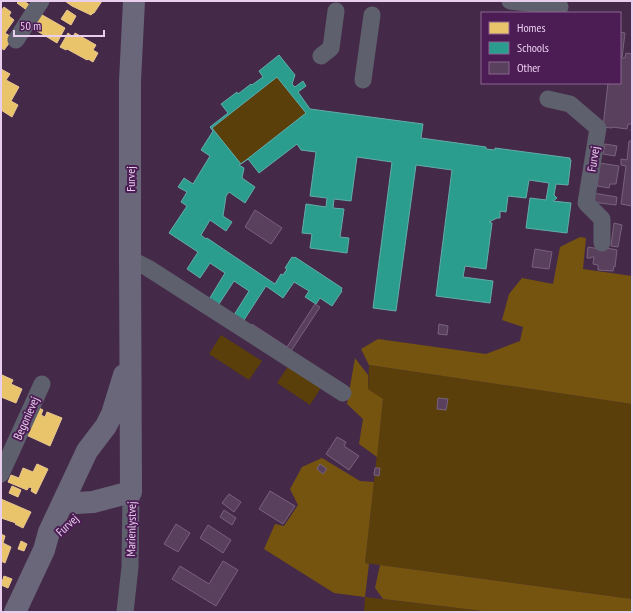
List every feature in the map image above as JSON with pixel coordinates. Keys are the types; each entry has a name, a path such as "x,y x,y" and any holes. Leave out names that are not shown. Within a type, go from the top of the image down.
{"main road":[{"name":"Furvej","path":"64,500 77,503 93,502 131,492 130,81 134,1"},
{"name":"Furvej","path":"15,612 44,550 49,532 88,451 106,426 112,414 130,357"},
{"name":"Furvej","path":"44,550 56,534 68,522 93,502"}],"street":[{"path":"16,40 41,1"},
{"path":"510,1 560,7"},
{"path":"321,56 332,48 336,11"},
{"path":"363,80 372,15"},
{"name":"Furvej","path":"548,99 570,104 598,128 586,203 602,219 602,243"},
{"path":"130,259 148,268 343,393"},
{"name":"Begonievej","path":"1,474 42,384"},
{"name":"Marienlystvej","path":"126,612 130,567 131,492"},
{"name":"Marienlystvej","path":"130,567 134,612"}],"shaded area":[{"path":"277,77 306,113 241,164 212,128"},
{"path":"580,237 586,238 583,269 632,276 632,404 369,365 361,349 378,339 486,354 520,341 523,327 502,320 509,294 522,278 553,284 560,247"},
{"path":"221,335 262,361 249,380 209,354"},
{"path":"355,358 368,375 368,389 383,399 377,457 359,444 363,419 347,404"},
{"path":"289,365 322,386 310,405 277,383"},
{"path":"369,365 632,404 632,599 365,563 383,400 368,389"},
{"path":"322,458 360,481 374,482 365,563 369,564 365,597 334,593 264,549 275,524 284,526 298,505 290,489 302,467"},
{"path":"380,565 632,599 632,612 491,612 383,599 375,588"},
{"path":"365,597 491,612 364,612"}],"building: Homes":[{"path":"19,1 24,1 31,6 28,11 17,3"},
{"path":"65,1 102,1 91,15"},
{"path":"4,7 11,12 9,16 14,20 5,33 13,38 4,50 1,48 1,11"},
{"path":"67,10 76,16 71,25 61,19"},
{"path":"37,12 65,28 57,43 29,26"},
{"path":"68,33 73,37 75,33 96,45 93,50 98,53 93,62 60,47"},
{"path":"1,69 10,74 6,80 19,87 11,101 18,105 12,117 1,110"},
{"path":"2,375 13,380 11,384 22,389 16,403 1,397"},
{"path":"37,407 43,410 41,415 45,417 47,412 62,418 50,446 24,434"},
{"path":"37,464 48,469 36,494 31,491 32,488 29,487 27,490 8,482 11,475 19,478 23,468 33,472"},
{"path":"12,486 21,490 18,497 9,493"},
{"path":"1,499 31,512 23,528 15,524 16,523 1,518"},
{"path":"1,534 5,536 3,543 11,547 5,563 1,561"},
{"path":"21,541 27,544 24,551 18,549"},
{"path":"4,576 12,579 8,588 1,585"}],"building: Schools":[{"path":"279,55 295,75 292,84 295,87 303,81 306,86 298,92 310,109 423,124 421,138 486,147 486,149 495,150 495,148 570,158 568,185 556,184 554,195 557,198 553,201 571,203 567,233 526,228 530,198 546,200 549,183 529,180 526,198 508,196 506,212 500,211 500,218 489,222 492,223 486,269 465,266 463,277 493,281 490,303 436,296 452,170 416,165 396,311 373,308 392,162 357,157 351,201 334,199 333,208 344,209 340,237 349,238 347,253 310,248 312,234 302,233 306,204 326,207 327,198 310,196 316,152 301,150 297,144 259,173 248,159 244,162 306,113 277,77 212,128 241,164 239,165 244,168 242,178 255,187 245,203 229,192 226,196 223,216 232,222 226,231 210,220 201,235 275,284 281,274 283,275 287,269 285,268 292,257 295,257 342,288 342,291 332,306 320,298 316,304 305,297 309,291 294,282 283,298 266,286 242,323 234,315 249,291 234,281 217,307 208,301 225,273 210,263 200,278 187,269 198,252 169,233 187,206 181,202 187,192 178,187 184,178 193,184 210,156 201,150 213,131 210,127 228,113 221,104 237,92 238,94 263,77 259,71"}],"building: Other":[{"path":"621,32 625,33 622,58 625,58 626,53 632,54 632,124 628,124 627,129 603,127 608,84 621,84"},
{"path":"629,141 632,141 632,206 621,204 626,166 621,165 621,159 627,160"},
{"path":"605,144 617,146 615,156 603,154"},
{"path":"600,163 619,166 616,184 610,184 609,188 597,186"},
{"path":"593,193 617,197 616,205 592,202"},
{"path":"255,210 282,228 271,244 245,227"},
{"path":"614,223 622,225 618,247 611,246"},
{"path":"588,247 617,250 615,267 614,266 613,271 598,270 598,265 593,264 594,257 587,258"},
{"path":"535,249 552,252 549,269 532,267"},
{"path":"315,304 320,307 289,354 249,328 252,324 287,347"},
{"path":"439,324 448,326 447,335 438,334"},
{"path":"438,398 448,399 446,410 437,409"},
{"path":"337,437 346,442 344,446 359,456 349,470 326,454"},
{"path":"320,464 327,469 323,474 317,469"},
{"path":"375,468 380,468 379,476 374,475"},
{"path":"270,491 295,506 283,524 259,509"},
{"path":"229,494 241,502 234,512 222,503"},
{"path":"224,510 236,518 232,525 220,517"},
{"path":"176,524 190,533 178,552 164,544"},
{"path":"208,525 231,540 223,553 200,538"},
{"path":"223,561 238,570 216,606 172,579 180,566 209,584"}]}
